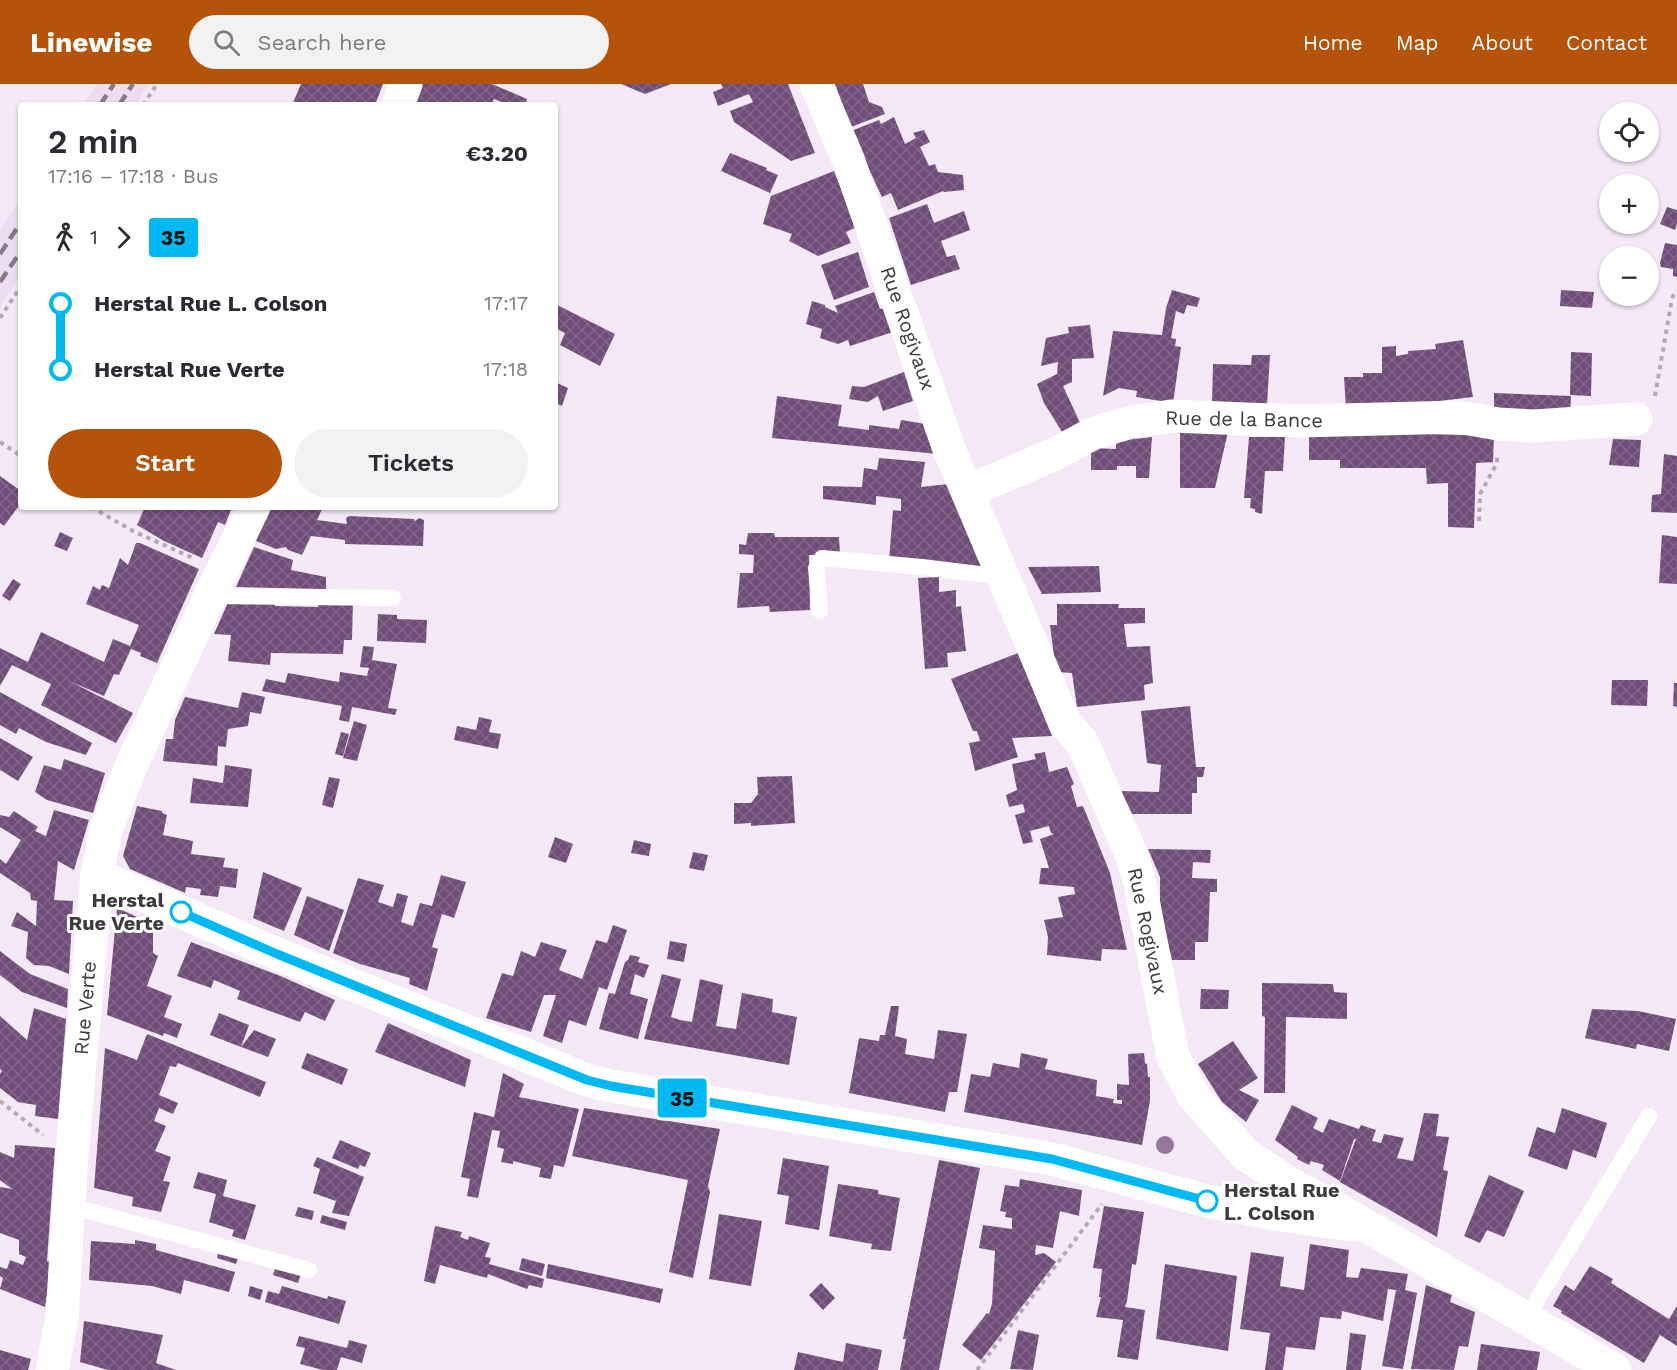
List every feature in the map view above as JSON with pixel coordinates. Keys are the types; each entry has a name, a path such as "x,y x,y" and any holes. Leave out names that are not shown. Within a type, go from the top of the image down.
{"street":[{"path":"399,102 406,84"},
{"name":"Rue Rogivaux","path":"816,84 848,159 950,449 1065,723 1082,742 1132,856 1140,884 1173,1057 1193,1095 1245,1154 1287,1182 1616,1370"},
{"name":"Rue de la Bance","path":"968,491 1053,454 1094,433 1171,416 1300,422 1459,417 1498,424 1569,425 1635,419"},
{"name":"Rue Verte","path":"52,1370 62,1318 72,1153 96,875 106,829 132,764 253,510"},
{"path":"96,875 277,954 587,1080 611,1086 1052,1159 1211,1202 1366,1227"},
{"path":"1211,1202 1231,1190 1242,1174 1245,1154"}],"lane":[{"path":"820,611 816,568 822,558 987,575 1002,572"},
{"path":"216,584 393,598"},
{"path":"1526,1318 1649,1116"},
{"path":"70,1206 309,1269"}],"path":[{"path":"145,102 157,84"},
{"path":"0,318 18,291"},
{"path":"1635,419 1650,411 1654,401 1671,304 1677,292"},
{"path":"1479,521 1480,495 1497,463 1498,424"},
{"path":"0,442 18,454"},
{"path":"96,510 216,584"},
{"path":"0,1101 50,1140 72,1153"},
{"path":"977,1370 1100,1210 1115,1176"}],"shaded area":[{"path":"97,84 149,84 137,102 85,102"},
{"path":"18,203 18,280 0,307 0,230"}],"building":[{"path":"301,84 383,84 376,102 293,102"},
{"path":"419,84 492,84 527,99 526,102 502,102 494,99 492,102 413,102"},
{"path":"621,84 671,84 645,94"},
{"path":"721,84 788,84 815,153 791,161 734,122 730,111 753,102 749,94 718,106 713,92 723,88"},
{"path":"835,84 863,84 869,102 882,107 885,114 851,127"},
{"path":"894,117 905,144 916,138 913,133 924,130 930,142 920,147 929,166 935,164 938,172 963,175 964,190 943,191 898,210 891,193 882,197 851,131 879,120 881,124"},
{"path":"730,153 778,175 770,193 721,171"},
{"path":"834,171 857,227 846,232 851,243 818,256 789,241 792,234 763,224 771,196"},
{"path":"927,204 934,223 964,211 970,230 941,241 947,257 955,255 960,269 911,285 889,218"},
{"path":"1667,207 1677,210 1675,230 1660,224"},
{"path":"1665,243 1677,245 1677,277 1673,276 1673,269 1661,267"},
{"path":"858,252 869,287 834,300 821,265"},
{"path":"1172,290 1200,298 1197,307 1187,305 1184,314 1176,311 1171,338 1176,339 1175,346 1181,347 1173,403 1136,397 1137,391 1119,388 1103,396 1113,331 1162,335 1166,308"},
{"path":"1561,290 1594,292 1592,308 1560,306"},
{"path":"874,292 880,309 885,308 893,332 850,346 848,340 838,344 820,338 822,329 806,324 812,301 825,305 838,313 835,306"},
{"path":"558,306 615,334 600,366 560,345 565,333 558,330"},
{"path":"1090,325 1094,358 1072,359 1072,382 1063,386 1081,425 1064,435 1044,403 1037,384 1057,374 1058,362 1041,366 1046,338 1069,333 1068,327"},
{"path":"1463,340 1473,397 1414,404 1346,408 1344,377 1363,377 1363,373 1382,373 1382,347 1396,346 1396,356 1408,354 1408,351 1436,349 1435,344"},
{"path":"1571,352 1592,353 1591,396 1570,395"},
{"path":"1252,355 1270,355 1267,405 1212,403 1213,364 1251,365"},
{"path":"904,372 913,401 883,411 878,396 868,402 849,399 852,386 864,387"},
{"path":"558,383 568,388 562,406 558,404"},
{"path":"1494,393 1571,396 1570,418 1494,418"},
{"path":"777,396 842,405 838,426 869,430 869,425 899,429 901,420 926,424 938,454 772,438"},
{"path":"1228,432 1215,488 1180,488 1180,433"},
{"path":"1309,435 1494,436 1493,462 1476,463 1474,528 1448,527 1448,483 1427,484 1426,468 1340,468 1340,460 1309,460"},
{"path":"1135,437 1135,439 1152,437 1149,478 1136,478 1136,466 1117,466 1117,470 1091,470 1091,448 1116,449 1116,441"},
{"path":"1249,437 1285,437 1283,471 1265,471 1262,514 1250,508 1251,498 1244,498"},
{"path":"1613,439 1641,440 1639,467 1609,465"},
{"path":"1664,454 1677,456 1677,513 1651,512 1652,495 1661,494"},
{"path":"879,458 925,462 921,487 948,484 983,570 889,560 893,510 901,511 901,499 876,496 876,505 823,499 823,486 862,487 864,468 877,470"},
{"path":"0,476 18,489 18,507 4,526 0,523"},
{"path":"144,510 231,510 225,525 218,522 202,558 164,541 137,525"},
{"path":"269,510 322,510 317,520 347,524 346,518 349,516 424,520 423,546 345,544 345,540 311,536 302,555 286,547 276,549 256,541"},
{"path":"60,532 73,538 67,551 54,546"},
{"path":"748,533 774,533 775,537 839,537 840,554 809,555 810,610 770,612 769,606 737,608 740,573 753,573 754,555 739,554 739,544 746,545"},
{"path":"1662,535 1677,537 1677,584 1659,583"},
{"path":"136,543 199,569 157,663 140,656 141,653 131,649 119,675 114,674 104,696 69,681 133,713 116,743 41,705 51,684 12,665 0,686 0,648 28,662 41,632 104,662 113,639 130,646 139,625 86,604 93,586 100,590 102,585 109,588 120,558 128,565"},
{"path":"254,547 293,560 291,570 326,577 326,589 236,587"},
{"path":"1099,566 1101,592 1042,594 1028,567"},
{"path":"939,577 939,592 956,590 956,607 961,606 966,651 947,653 948,667 925,669 918,578"},
{"path":"13,579 21,584 10,601 2,596"},
{"path":"230,598 274,599 275,606 318,607 318,603 353,602 352,640 344,640 343,654 271,653 270,665 228,661 231,635 214,634"},
{"path":"1057,604 1119,604 1118,608 1145,608 1145,623 1124,624 1127,647 1150,646 1153,683 1144,685 1145,700 1077,707 1072,673 1056,672 1050,625 1057,625"},
{"path":"378,614 397,615 397,619 427,620 426,643 377,641"},
{"path":"363,646 374,647 372,660 397,664 388,708 397,709 395,715 352,707 349,722 339,720 342,706 262,691 266,679 285,683 288,673 339,682 340,672 367,676 369,668 360,667"},
{"path":"1018,653 1052,736 1012,738 1018,757 975,771 969,743 980,741 977,731 973,731 951,679"},
{"path":"1612,680 1648,680 1647,706 1611,705"},
{"path":"1674,683 1677,683 1677,707 1673,706"},
{"path":"0,692 92,743 86,755 46,742 19,728 16,734 0,725"},
{"path":"242,692 265,697 261,714 250,712 248,726 228,729 226,747 218,746 217,766 163,761 166,739 173,739 175,720 185,697 238,708"},
{"path":"1190,706 1196,767 1205,767 1203,777 1197,777 1197,793 1192,793 1192,814 1132,814 1121,791 1159,792 1161,765 1147,763 1141,711"},
{"path":"479,717 492,720 489,732 501,734 498,749 454,740 457,726 476,730"},
{"path":"354,721 367,725 357,761 343,758"},
{"path":"341,732 349,734 343,756 335,754"},
{"path":"0,738 33,757 18,781 0,770"},
{"path":"1045,752 1049,772 1067,767 1074,784 1071,786 1077,807 1083,806 1110,873 1127,950 1102,949 1101,961 1047,955 1048,937 1044,920 1063,917 1058,897 1075,894 1074,887 1039,884 1041,868 1049,868 1040,839 1054,834 1051,833 1049,826 1030,831 1033,842 1023,844 1015,815 1025,812 1023,804 1009,807 1006,795 1017,790 1012,764 1036,759 1034,754"},
{"path":"64,759 105,773 93,813 47,800 35,792 44,765 61,770"},
{"path":"225,765 252,769 248,807 190,803 193,778 223,783"},
{"path":"792,776 795,823 751,826 751,823 734,824 734,803 751,803 758,794 757,777"},
{"path":"329,777 340,779 333,808 322,805"},
{"path":"137,806 162,811 167,815 163,835 193,841 191,854 225,858 223,867 238,869 236,888 220,886 218,897 200,895 201,889 186,887 185,893 130,869 123,856"},
{"path":"54,810 89,820 74,870 58,861 54,900 73,901 69,974 49,966 34,965 26,958 28,932 11,926 17,912 36,926 37,901 31,900 30,893 0,873 0,859 6,864 21,840 0,827 0,815 9,817 14,811 38,827 35,831 46,836"},
{"path":"555,837 573,844 566,863 548,857"},
{"path":"634,840 651,844 649,856 631,853"},
{"path":"1148,849 1211,850 1210,863 1193,862 1192,878 1217,879 1217,892 1210,892 1208,942 1195,942 1195,960 1172,960 1160,908 1160,877"},
{"path":"693,852 708,855 704,871 689,868"},
{"path":"263,872 302,888 284,931 253,918"},
{"path":"441,875 466,882 454,918 442,914 432,947 438,949 427,991 409,984 410,978 360,964 333,953 358,878 384,885 378,902 393,907 397,893 408,896 401,922 413,926 420,903 432,906"},
{"path":"307,896 344,910 329,951 294,935"},
{"path":"117,908 153,924 153,953 158,956 147,986 172,996 164,1017 182,1024 177,1038 164,1033 163,1036 107,1015"},
{"path":"613,925 627,930 607,990 599,987 586,1026 569,1020 562,1043 543,1036 556,995 544,995 531,1032 486,1018 502,973 513,976 521,951 535,957 541,942 567,950 559,970 582,979 596,940 607,943"},
{"path":"670,941 687,944 684,962 667,959"},
{"path":"191,942 278,975 335,1000 325,1021 305,1012 300,1022 237,999 240,991 214,980 211,988 177,976"},
{"path":"0,951 30,974 68,989 67,1008 22,992 0,975"},
{"path":"630,955 640,957 638,962 649,965 644,978 635,974 630,994 648,999 638,1039 599,1029 609,993 615,994 625,962"},
{"path":"662,974 681,979 671,1017 680,1020 692,1022 700,979 723,985 716,1026 736,1029 742,993 773,999 772,1012 797,1017 789,1065 644,1039"},
{"path":"1262,983 1333,984 1334,992 1347,993 1347,1019 1286,1017 1285,1093 1264,1093 1265,1017 1262,1016"},
{"path":"1201,989 1229,990 1228,1009 1200,1009"},
{"path":"891,1006 899,1006 895,1036 907,1039 905,1054 934,1059 938,1030 967,1034 957,1092 949,1092 945,1112 849,1093 859,1038 879,1041 880,1035 885,1035"},
{"path":"34,1008 66,1019 58,1119 35,1116 36,1105 18,1102 0,1088 2,1071 0,1069 0,1016 27,1040"},
{"path":"1592,1009 1638,1011 1676,1019 1669,1051 1637,1044 1636,1049 1585,1038"},
{"path":"219,1013 249,1025 241,1047 210,1035"},
{"path":"388,1023 471,1060 465,1087 375,1052"},
{"path":"254,1030 276,1039 268,1057 241,1047"},
{"path":"147,1034 266,1082 260,1097 178,1063 176,1067 170,1066 159,1095 178,1103 173,1114 159,1108 154,1121 166,1126 155,1151 171,1157 163,1181 170,1182 161,1212 132,1206 133,1197 94,1188 105,1048 137,1060"},
{"path":"1233,1041 1258,1078 1239,1090 1259,1100 1246,1122 1222,1102 1198,1064"},
{"path":"307,1053 348,1069 342,1085 301,1068"},
{"path":"1021,1053 1048,1059 1045,1069 1097,1080 1096,1096 1114,1099 1113,1103 1122,1104 1122,1100 1117,1100 1117,1084 1129,1085 1128,1054 1144,1053 1148,1077 1150,1077 1150,1101 1142,1145 964,1112 971,1074 990,1077 993,1063 1019,1068"},
{"path":"503,1073 524,1084 519,1097 579,1109 564,1167 554,1165 551,1179 539,1177 541,1168 513,1161 513,1164 501,1162 504,1149 497,1147 500,1131 492,1130 478,1198 467,1196 470,1179 461,1177 474,1112 494,1117"},
{"path":"1292,1105 1318,1118 1313,1128 1323,1133 1329,1119 1359,1129 1361,1125 1376,1130 1372,1141 1381,1143 1384,1134 1404,1138 1397,1158 1413,1161 1424,1113 1439,1114 1436,1136 1449,1137 1443,1170 1448,1171 1437,1237 1340,1182 1356,1139 1354,1139 1340,1181 1322,1170 1324,1165 1311,1161 1309,1165 1297,1159 1298,1157 1275,1140"},
{"path":"584,1108 720,1129 693,1278 669,1272 688,1180 572,1156"},
{"path":"1562,1108 1607,1123 1596,1158 1573,1150 1567,1170 1528,1156 1537,1127 1555,1133"},
{"path":"340,1140 371,1153 365,1167 360,1165 358,1169 332,1158"},
{"path":"15,1145 55,1148 47,1261 52,1263 45,1307 0,1289 3,1278 0,1276 0,1267 7,1269 10,1260 23,1265 26,1257 19,1254 19,1240 0,1233 0,1187 12,1189 0,1180 0,1152 14,1158"},
{"path":"317,1157 364,1177 349,1216 332,1213 336,1201 313,1193 320,1169 313,1166"},
{"path":"783,1158 829,1166 819,1230 785,1224 789,1196 777,1194"},
{"path":"939,1160 980,1168 939,1370 900,1370 906,1339 903,1339"},
{"path":"198,1172 227,1180 223,1196 256,1205 245,1240 232,1236 234,1230 209,1222 216,1194 193,1188"},
{"path":"1489,1175 1524,1191 1504,1237 1487,1230 1480,1243 1464,1236"},
{"path":"1020,1179 1082,1190 1079,1216 1060,1211 1053,1248 1036,1245 1035,1255 1044,1253 1056,1262 981,1360 962,1345 987,1313 989,1314 992,1304 995,1251 979,1248 983,1225 1012,1229 1012,1218 1005,1217 1006,1212 1000,1211 1005,1185 1019,1187"},
{"path":"838,1184 878,1190 878,1194 900,1198 891,1251 871,1249 872,1244 829,1236"},
{"path":"1104,1206 1144,1212 1136,1265 1132,1264 1125,1307 1145,1310 1138,1360 1117,1357 1123,1320 1096,1317 1101,1297 1099,1297 1102,1269 1093,1268"},
{"path":"298,1207 314,1211 312,1220 295,1216"},
{"path":"719,1214 762,1221 751,1286 709,1279"},
{"path":"322,1215 347,1222 345,1230 320,1223"},
{"path":"435,1226 462,1232 460,1237 468,1240 469,1236 490,1243 485,1257 491,1258 489,1264 544,1279 542,1288 529,1285 527,1289 488,1274 487,1278 440,1265 435,1284 424,1281"},
{"path":"135,1240 156,1244 156,1250 235,1272 229,1292 184,1280 181,1294 152,1286 89,1280 91,1241 135,1244"},
{"path":"1310,1244 1349,1250 1346,1277 1358,1278 1361,1268 1408,1274 1405,1290 1417,1293 1403,1369 1382,1366 1396,1290 1388,1289 1383,1321 1342,1311 1341,1319 1320,1317 1315,1350 1286,1347 1283,1370 1265,1370 1270,1333 1240,1329 1251,1252 1284,1257 1280,1286 1304,1290"},
{"path":"220,1246 240,1252 236,1264 217,1258"},
{"path":"522,1258 545,1264 542,1276 519,1270"},
{"path":"277,1262 302,1270 298,1283 273,1275"},
{"path":"548,1264 663,1289 660,1303 546,1278"},
{"path":"1165,1264 1237,1276 1228,1351 1156,1339"},
{"path":"1590,1266 1613,1279 1611,1283 1669,1319 1677,1306 1677,1346 1660,1335 1644,1363 1553,1306 1565,1285 1574,1291"},
{"path":"821,1283 835,1298 823,1310 809,1295"},
{"path":"1426,1285 1452,1295 1450,1302 1475,1312 1468,1347 1459,1346 1454,1370 1411,1369"},
{"path":"250,1286 263,1290 260,1300 248,1296"},
{"path":"282,1286 327,1299 328,1296 346,1301 339,1324 265,1302 268,1291 279,1294"},
{"path":"84,1321 163,1335 156,1363 176,1370 108,1370 80,1362"},
{"path":"1018,1330 1039,1335 1033,1370 1010,1369"},
{"path":"1350,1333 1366,1335 1361,1370 1346,1370"},
{"path":"299,1336 347,1348 349,1340 367,1345 362,1363 341,1357 337,1370 323,1370 300,1364 305,1348 296,1346"},
{"path":"846,1343 882,1350 878,1370 794,1370 798,1352 843,1362"},
{"path":"1481,1344 1540,1352 1537,1370 1477,1370"},
{"path":"0,1350 31,1359 28,1370 0,1370"}],"railway":[{"path":"102,102 114,84"},
{"path":"121,102 133,84"},
{"path":"0,254 18,227"},
{"path":"0,282 18,255"}],"bus line":[{"name":"35","path":"181,912 398,1005 587,1080 943,1143 1052,1159 1207,1201"}],"place":[{"name":"Herstal Rue Verte","path":"181,912"},
{"name":"Herstal Rue L. Colson","path":"1207,1201"}]}
